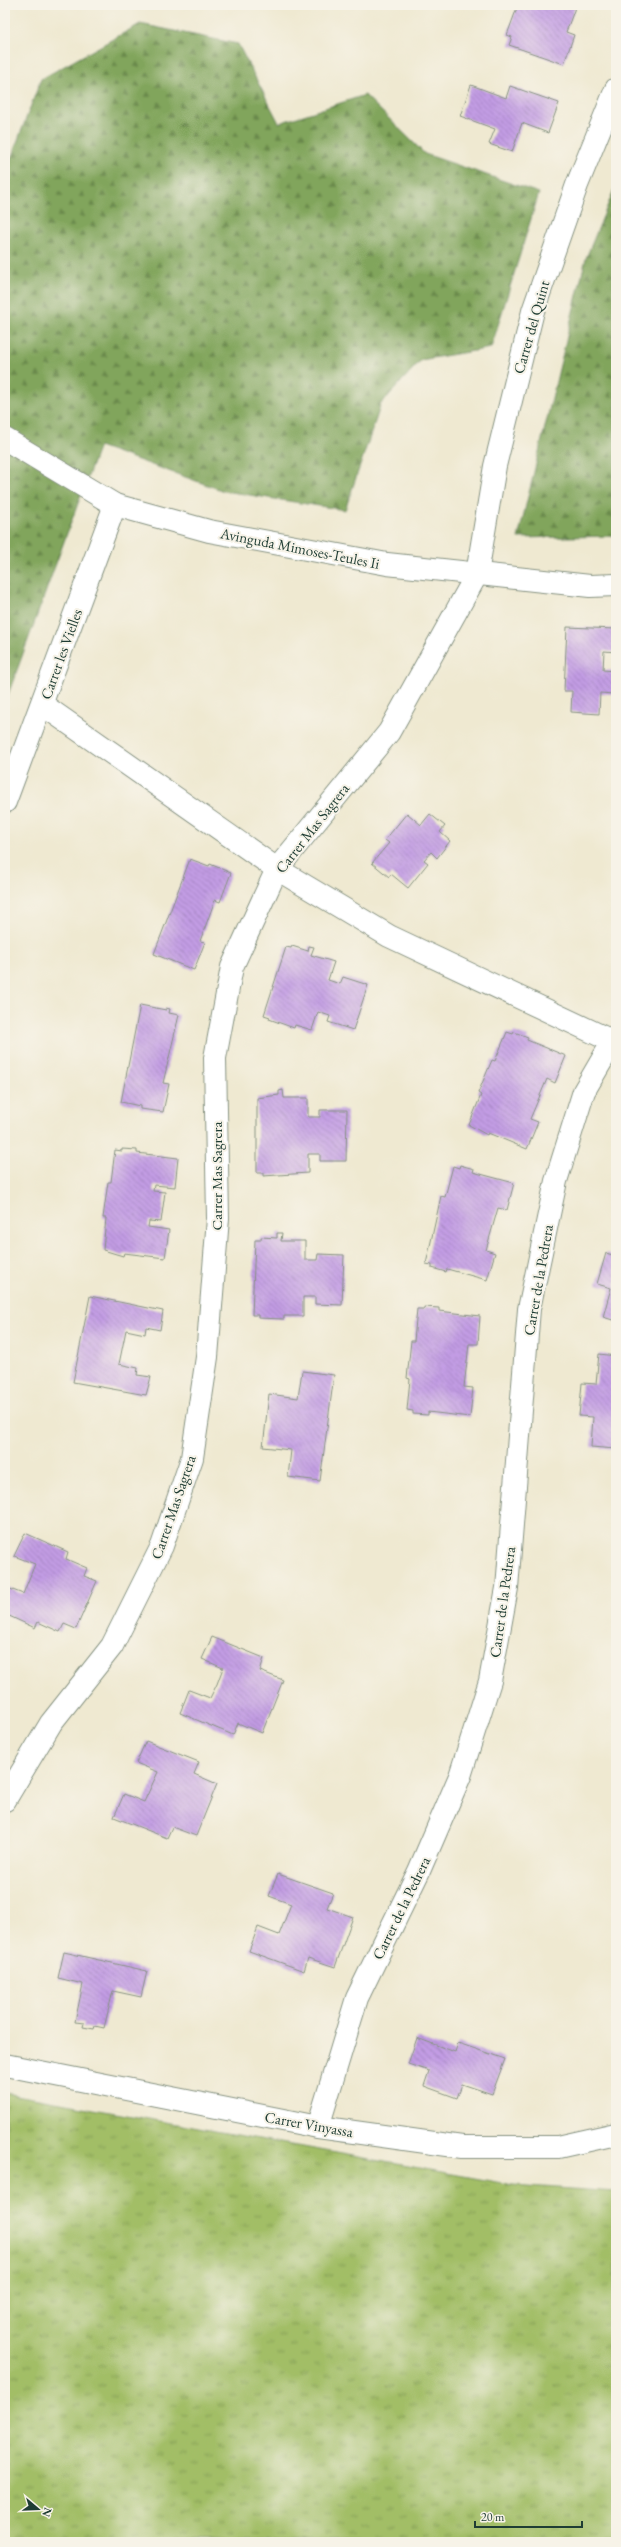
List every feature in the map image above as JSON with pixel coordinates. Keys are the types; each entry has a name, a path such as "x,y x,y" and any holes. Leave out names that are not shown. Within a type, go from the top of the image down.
{"street":[{"name":"Carrer del Quint","path":"477,574 495,466 533,311 577,185 616,89"},
{"name":"Avinguda Mimoses-Teules Ii","path":"5,439 115,505 209,531 387,564 590,586 616,585"},
{"name":"Carrer les Vielles","path":"5,802 43,705 115,505"},
{"name":"Carrer Mas Sagrera","path":"5,1800 51,1723 112,1646 162,1546 192,1458 207,1357 218,1218 215,1058 232,967 277,869 389,732 477,574"},
{"path":"43,705 277,869 389,936 615,1040"},
{"name":"Carrer de la Pedrera","path":"318,2127 358,1998 420,1871 460,1776 490,1681 507,1588 529,1309 556,1181 584,1091 615,1040"},
{"name":"Carrer Vinyassa","path":"5,2065 318,2127 462,2147 558,2147 616,2134"}],"green space":[{"path":"140,24 238,44 279,123 365,95 425,154 539,193 491,348 421,360 381,404 345,510 224,491 99,446 5,703 5,174 41,79"},
{"path":"616,185 616,536 518,538 586,258"},
{"path":"5,2093 513,2185 616,2192 616,2542 5,2542"}],"building":[{"path":"518,5 576,5 566,32 574,35 564,64 509,45 512,37 507,35"},
{"path":"471,85 506,98 510,86 559,103 548,133 522,123 512,152 489,144 495,129 460,116"},
{"path":"567,627 616,629 616,652 604,651 603,670 615,671 614,694 600,693 599,714 571,712 572,691 564,691"},
{"path":"407,813 421,825 430,814 445,826 440,832 450,841 437,858 431,852 424,860 428,863 408,888 391,874 389,877 372,863 389,843 385,840"},
{"path":"190,859 209,866 210,864 231,873 220,902 215,900 200,941 205,942 194,970 154,954"},
{"path":"292,946 308,951 309,946 314,947 311,955 334,962 328,980 340,984 343,977 368,985 353,1030 328,1022 330,1016 318,1012 312,1030 295,1025 294,1028 269,1019 270,1017 264,1015 286,947 291,948"},
{"path":"140,1005 166,1010 166,1008 170,1009 169,1013 179,1015 163,1083 169,1084 163,1112 140,1109 140,1106 121,1102"},
{"path":"507,1032 513,1034 514,1032 528,1037 527,1040 566,1056 555,1083 547,1079 530,1119 538,1122 527,1149 488,1133 487,1135 469,1125 481,1095 478,1093 492,1060 495,1061"},
{"path":"283,1090 284,1098 308,1098 308,1117 320,1117 320,1110 347,1110 346,1161 320,1161 320,1154 308,1154 308,1173 263,1176 263,1173 257,1173 257,1098 279,1095 279,1091"},
{"path":"122,1149 137,1150 137,1153 178,1158 175,1187 154,1185 153,1191 165,1192 161,1222 149,1221 148,1227 169,1230 165,1258 124,1253 123,1256 103,1250 106,1218 103,1218 108,1182 111,1182 115,1150 122,1151"},
{"path":"460,1165 474,1169 473,1172 514,1183 507,1210 498,1208 486,1250 495,1253 487,1280 447,1269 446,1272 432,1268 432,1265 426,1264 441,1196 445,1197 453,1166 459,1168"},
{"path":"277,1233 282,1233 281,1241 305,1241 305,1260 317,1260 318,1254 344,1255 342,1305 315,1304 315,1297 303,1297 303,1316 284,1316 284,1319 258,1318 258,1315 252,1315 255,1240 261,1240 261,1237 277,1238"},
{"path":"606,1253 616,1256 616,1321 603,1317 611,1288 597,1284"},
{"path":"90,1296 163,1311 160,1330 146,1327 145,1334 126,1330 119,1364 138,1368 137,1375 151,1377 146,1395 73,1382"},
{"path":"424,1307 439,1308 439,1311 480,1316 478,1344 469,1344 464,1387 473,1388 470,1417 428,1412 428,1415 413,1414 413,1411 407,1410 410,1379 407,1378 411,1341 414,1341 417,1309 424,1309"},
{"path":"599,1354 616,1356 616,1449 591,1447 593,1417 579,1416 582,1383 596,1384"},
{"path":"302,1371 334,1375 320,1481 288,1477 291,1450 263,1447 269,1394 298,1398"},
{"path":"25,1533 68,1552 66,1559 87,1568 84,1576 97,1581 76,1629 64,1624 60,1632 38,1622 35,1628 5,1614 5,1587 23,1594 35,1564 14,1556"},
{"path":"212,1637 264,1658 260,1671 283,1680 262,1733 238,1723 233,1735 180,1713 189,1690 210,1698 217,1684 223,1668 202,1659"},
{"path":"146,1741 199,1762 194,1774 217,1784 196,1836 172,1827 167,1838 114,1817 124,1794 144,1802 158,1772 136,1763"},
{"path":"278,1874 333,1893 327,1908 353,1917 335,1967 308,1958 304,1971 249,1951 258,1927 279,1935 291,1904 269,1896"},
{"path":"64,1952 147,1971 141,1997 113,1991 104,2028 95,2026 94,2029 83,2027 84,2023 75,2022 83,1984 58,1978"},
{"path":"417,2038 455,2052 458,2043 505,2059 492,2094 462,2084 457,2098 424,2086 429,2071 408,2064"}]}
